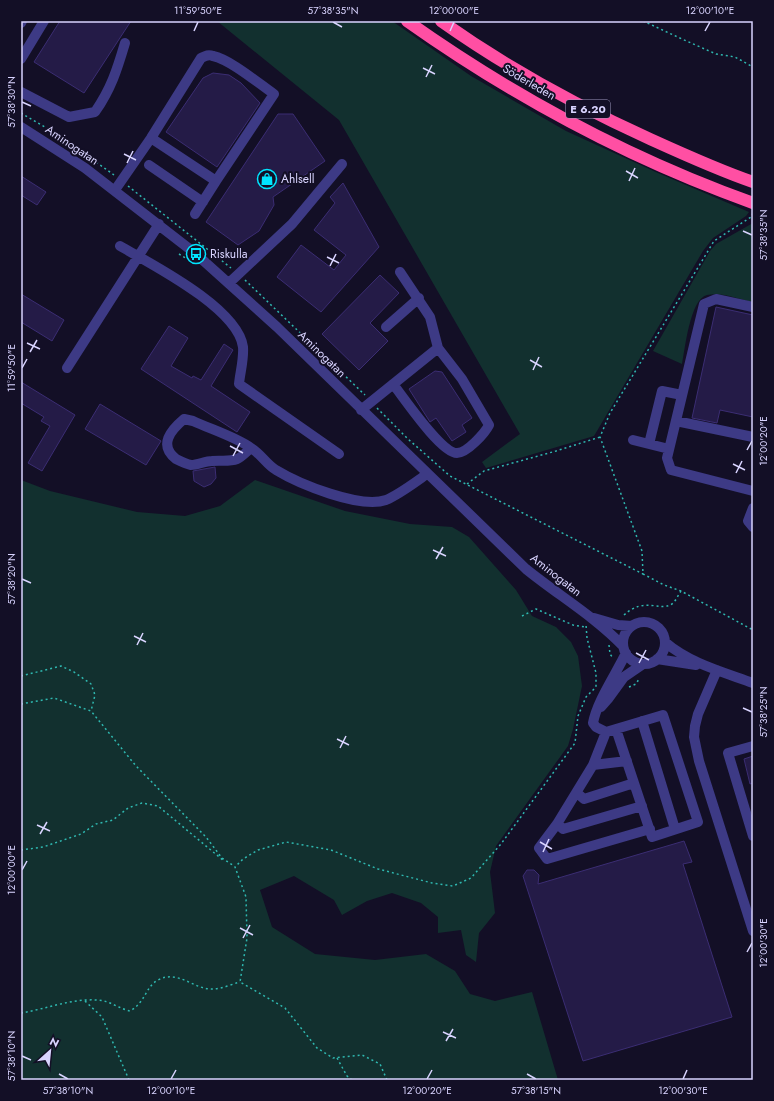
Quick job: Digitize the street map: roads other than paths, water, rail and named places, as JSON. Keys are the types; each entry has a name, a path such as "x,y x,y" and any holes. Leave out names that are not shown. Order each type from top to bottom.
{"highway":[{"name":"Söderleden","path":"407,21 443,47 488,75 595,135 699,183 753,203"},
{"name":"Söderleden","path":"442,21 536,80 605,118 669,148 753,182"}],"street":[{"path":"21,59 44,21"},
{"path":"21,92 69,117 94,112 106,96 114,81 125,43"},
{"path":"115,190 151,138 201,58 206,55 213,55 274,94 195,214"},
{"name":"Aminogatan","path":"21,127 61,152 115,190 159,224 229,283 526,569 550,590 590,616 635,662 642,664 650,663 657,659 685,662 714,669"},
{"path":"151,138 216,181"},
{"path":"229,283 260,256 292,224 342,164"},
{"path":"149,165 203,202"},
{"path":"67,368 137,256 159,224"},
{"path":"120,246 187,285 209,303 236,332 243,347 240,384 339,454"},
{"path":"393,384 436,439 448,450 460,453 470,447 489,425 462,379 438,348 430,317 400,272"},
{"path":"386,327 418,298"},
{"path":"753,307 716,299 704,304 667,458 671,470 753,491"},
{"path":"361,410 438,348"},
{"path":"649,444 662,390 682,395"},
{"path":"251,448 237,459 226,461 211,460 191,465 179,460 170,453 167,446 171,432 184,419 193,421 251,448 275,470 299,482 348,499 365,503 385,500 399,493 427,474"},
{"path":"676,421 753,437"},
{"path":"633,440 669,449"},
{"path":"753,508 748,521 753,527"},
{"name":"Aminogatan","path":"590,616 618,625 632,626 641,622 651,623 662,632 665,642 689,657 714,669 753,683"},
{"path":"616,729 652,837 698,822 663,715 642,722 616,729 606,732 596,727 593,723 603,695 614,678 624,650 624,637 632,626"},
{"path":"657,659 663,652 665,642"},
{"path":"599,708 608,699 624,677 642,664"},
{"path":"714,669 698,714 694,737 698,761 753,931"},
{"path":"642,722 675,830"},
{"path":"606,732 593,765 577,793 539,848 547,859 650,829"},
{"path":"753,746 728,753 753,836"},
{"path":"593,765 627,761"},
{"path":"577,793 584,799 634,783"},
{"path":"557,824 563,829 642,806"}],"place":[{"name":"Ahlsell","path":"267,179"},
{"name":"Riskulla","path":"196,254"}]}
